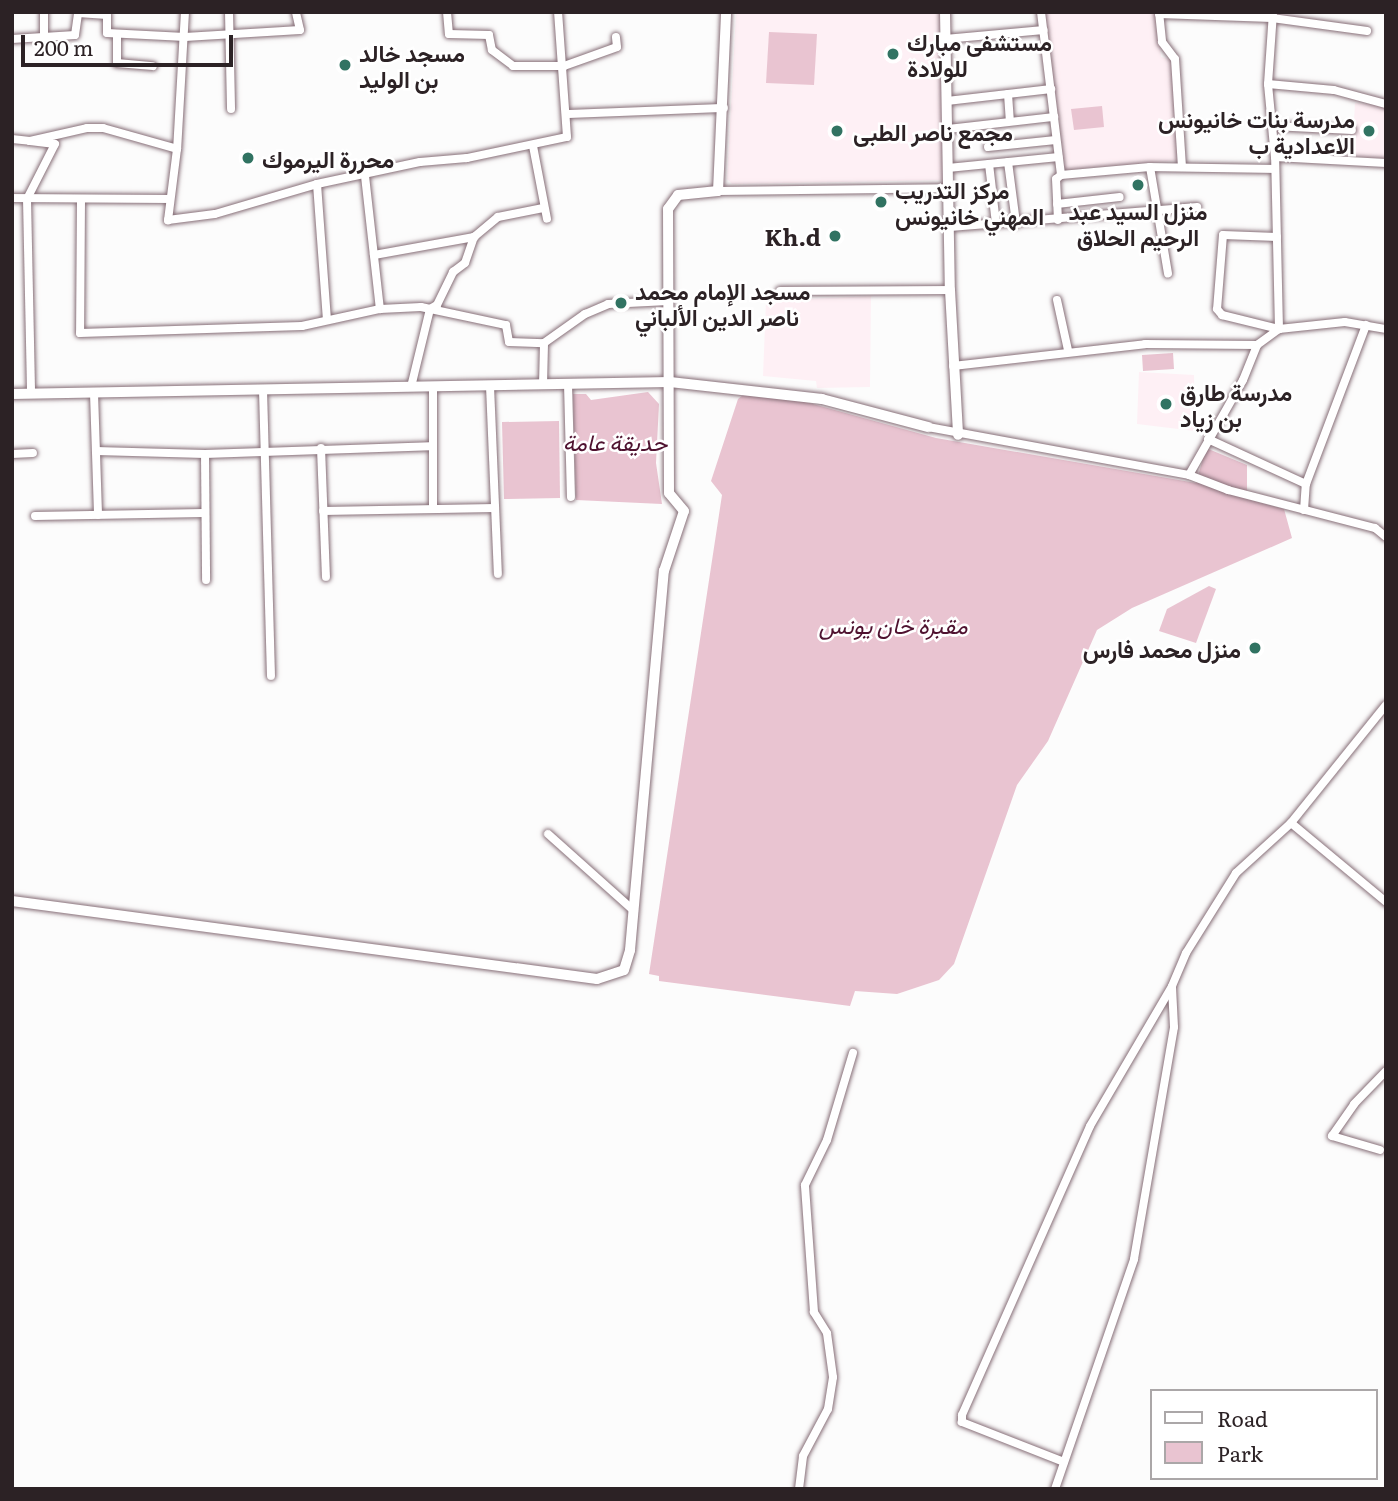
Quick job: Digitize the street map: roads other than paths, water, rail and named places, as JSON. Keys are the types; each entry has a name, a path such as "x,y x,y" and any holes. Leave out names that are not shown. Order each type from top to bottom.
{"street":[{"path":"44,12 44,37"},
{"path":"185,12 177,149 168,199 168,220 189,219 317,184 365,176 420,162 533,146 567,136 558,12"},
{"path":"229,12 231,109"},
{"path":"12,39 75,35 78,13 107,15 107,33 185,37 300,30 296,12"},
{"path":"447,12 449,34 489,35 492,50 513,66 564,66 617,47 616,37"},
{"path":"718,191 724,108 726,12"},
{"path":"945,12 950,290 958,435"},
{"path":"1041,12 1061,175"},
{"path":"1182,166 1175,59 1163,41 1159,13 1272,15 1367,31"},
{"path":"1272,15 1268,84 1275,157 1279,329"},
{"path":"945,39 1044,30"},
{"path":"117,35 117,63 153,66"},
{"path":"1268,84 1334,90 1386,104"},
{"path":"947,101 1051,89"},
{"path":"1008,94 1010,121"},
{"path":"566,114 724,108"},
{"path":"948,129 1054,117"},
{"path":"1273,126 1352,130"},
{"path":"30,141 95,128 177,149"},
{"path":"12,139 55,144 26,199 31,394"},
{"path":"988,147 1056,140"},
{"path":"533,146 547,219"},
{"path":"948,168 1058,157"},
{"path":"1275,157 1386,163"},
{"path":"1008,162 1016,223"},
{"path":"989,164 996,224"},
{"path":"1058,220 1056,179 1061,175 1182,166 1274,169"},
{"path":"1150,167 1168,273"},
{"path":"365,176 380,309"},
{"path":"317,184 327,320"},
{"path":"12,901 597,979 624,970 634,911 664,571 684,511 669,493 668,301 671,201 678,195 718,191 948,188"},
{"path":"992,192 1012,190"},
{"path":"1057,204 1120,197"},
{"path":"12,198 168,199"},
{"path":"81,200 80,333 290,327 380,309 429,309 506,326 509,342 544,343 586,314 608,304 668,301"},
{"path":"950,227 1196,207"},
{"path":"374,255 474,237 498,217 543,208"},
{"path":"1277,237 1223,235 1217,309 1222,315 1279,329 1323,323 1386,329"},
{"path":"429,309 437,305 453,272 465,263 474,237"},
{"path":"780,291 950,290"},
{"path":"1057,300 1068,351"},
{"path":"411,387 429,309"},
{"path":"1304,510 1306,484 1366,325"},
{"path":"1189,475 1244,380 1257,345 1279,329"},
{"path":"543,385 544,343"},
{"path":"953,366 1145,344 1257,345"},
{"path":"12,394 670,382 822,399 958,435 1189,475 1304,510 1376,528 1386,537"},
{"path":"568,384 571,497"},
{"path":"489,386 498,574"},
{"path":"433,387 430,446 433,509"},
{"path":"263,390 271,676"},
{"path":"94,393 98,515"},
{"path":"1208,439 1306,484"},
{"path":"96,451 205,454 265,449 430,446"},
{"path":"321,448 326,577"},
{"path":"12,454 33,453"},
{"path":"205,454 206,580"},
{"path":"323,511 495,508"},
{"path":"34,516 204,513"},
{"path":"1064,1461 962,1422 962,1415 1090,1126 1172,986 1186,953 1236,873 1291,823 1386,705"},
{"path":"1291,823 1386,902"},
{"path":"548,834 634,911"},
{"path":"1055,1489 1134,1259 1174,1027 1172,986"},
{"path":"799,1489 803,1457 828,1409 833,1377 827,1333 814,1312 804,1185 827,1140 853,1053"},
{"path":"1380,1150 1332,1136 1354,1104 1386,1071"}],"place":[{"name":"مستشفى مبارك للولادة","path":"893,54"},
{"name":"مسجد خالد بن الوليد","path":"345,65"},
{"name":"مجمع ناصر الطبى","path":"837,131"},
{"name":"مدرسة بنات خانيونس الاعدادية ب","path":"1369,131"},
{"name":"محررة اليرموك","path":"248,158"},
{"name":"منزل السيد عبد الرحيم الحلاق","path":"1138,185"},
{"name":"مركز التدريب المهني خانيونس","path":"881,202"},
{"name":"Kh.d","path":"835,236"},
{"name":"مسجد الإمام محمد ناصر الدين الألباني","path":"621,303"},
{"name":"مدرسة طارق بن زياد","path":"1166,404"},
{"name":"منزل محمد فارس","path":"1255,648"}],"park label":[{"name":"حديقة عامة","path":"615,441"},
{"name":"مقبرة خان يونس","path":"893,624"}]}
